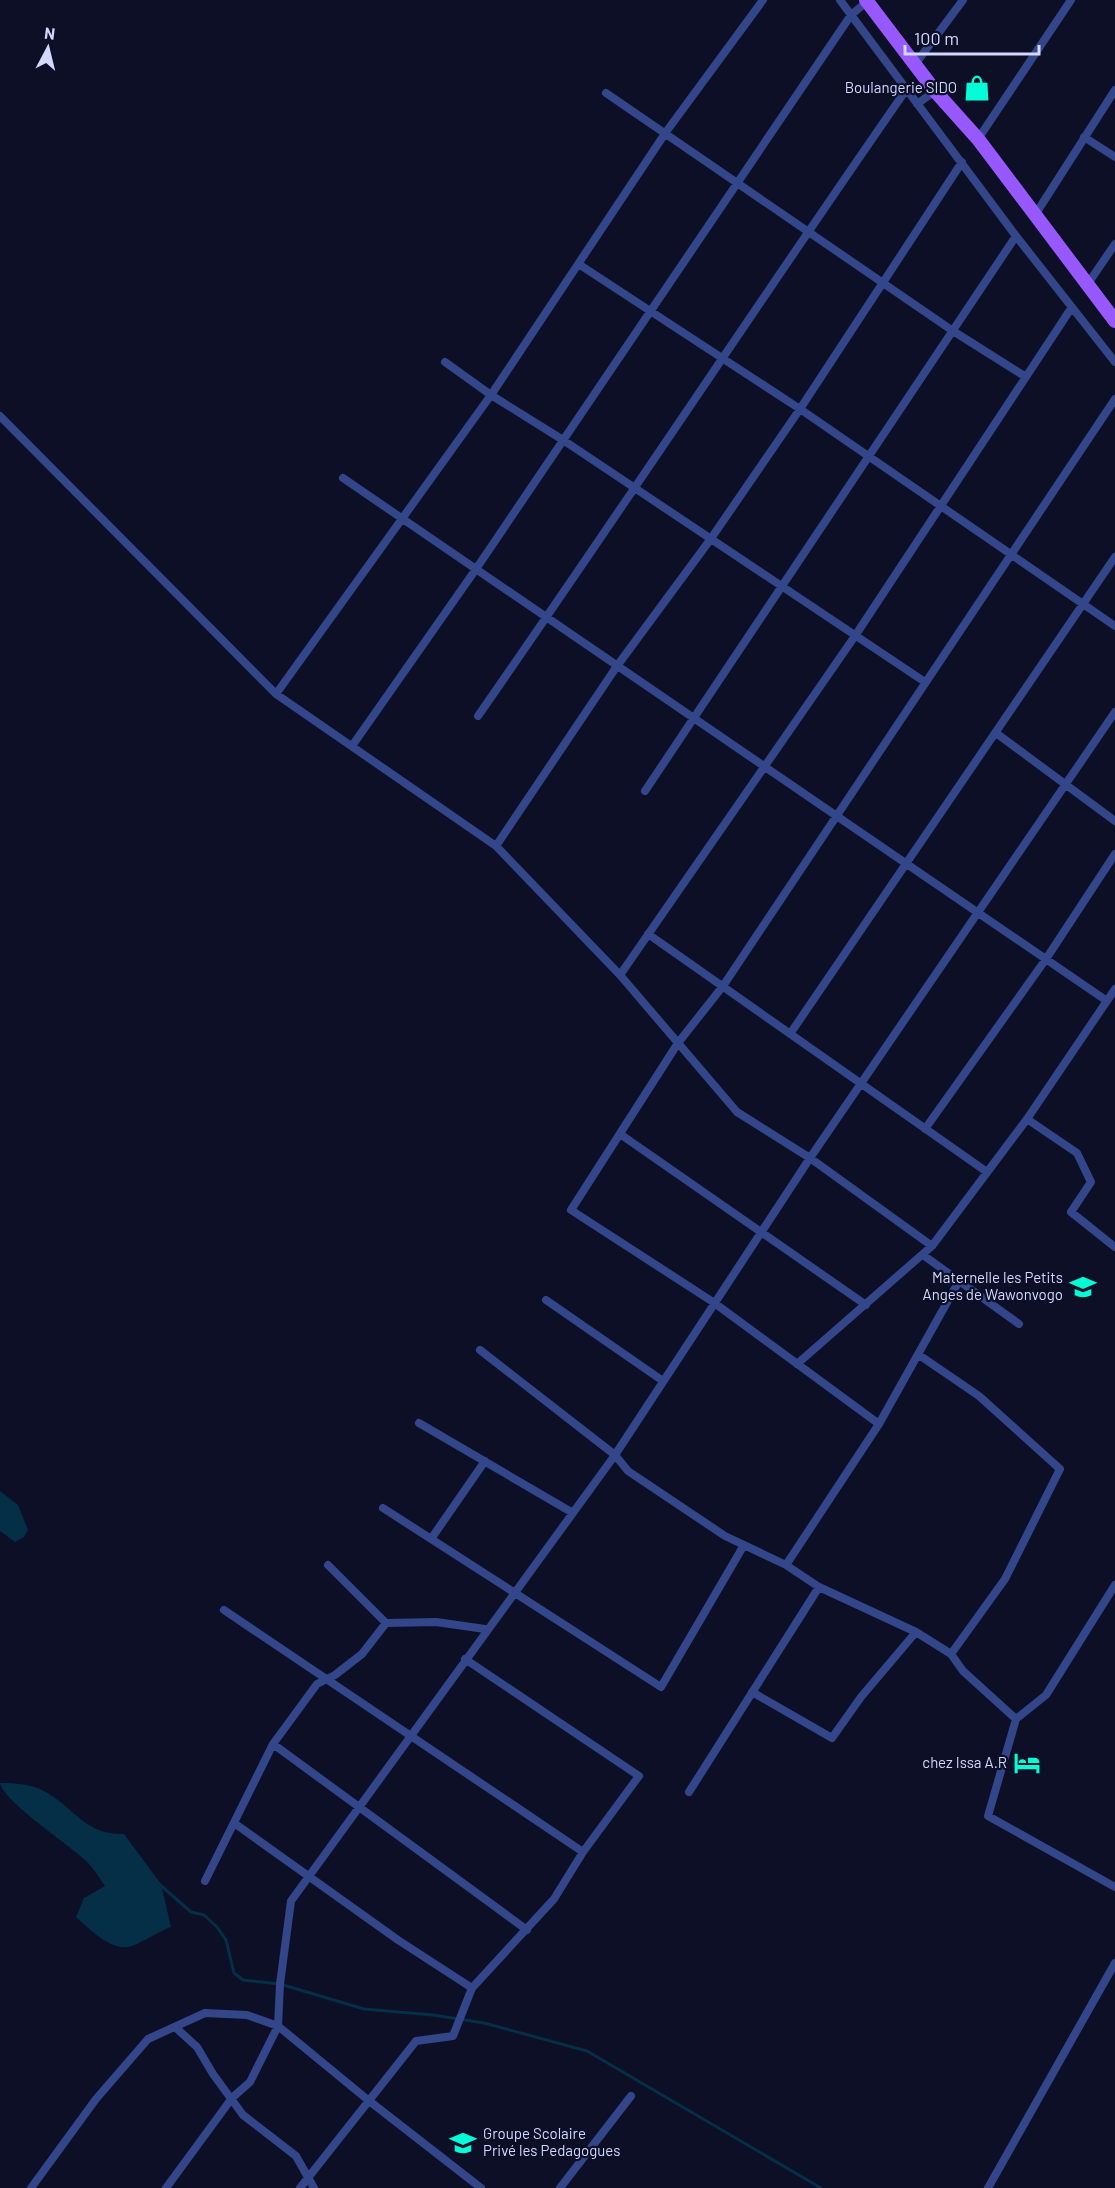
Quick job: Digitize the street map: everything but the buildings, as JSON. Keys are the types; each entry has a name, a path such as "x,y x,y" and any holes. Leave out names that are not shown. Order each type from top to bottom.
{"main road":[{"path":"868,1 936,91 978,139 1115,321"}],"street":[{"path":"276,694 491,395 580,265 666,132 763,0"},
{"path":"840,0 1016,236 1115,362"},
{"path":"916,63 963,0"},
{"path":"978,139 1071,0"},
{"path":"352,746 476,569 851,15 868,1"},
{"path":"478,716 636,489 807,231 906,90"},
{"path":"1035,216 1115,90"},
{"path":"917,104 936,91"},
{"path":"606,93 666,132 736,183 952,331 1026,377"},
{"path":"1084,137 1115,157"},
{"path":"496,846 617,666 710,540 800,409 962,162"},
{"path":"645,791 1016,236"},
{"path":"1087,285 1115,244"},
{"path":"580,265 800,409 1115,626"},
{"path":"620,975 855,636 1072,307"},
{"path":"445,362 491,395 563,440 782,589 925,682"},
{"path":"879,1424 713,1302 571,1210 678,1043 723,986 835,815 1115,399"},
{"path":"0,416 276,694 496,846 620,975 737,1112 810,1158 932,1246"},
{"path":"343,478 1107,1001"},
{"path":"790,1034 1115,557"},
{"path":"166,2188 232,2098 250,2082 278,2026 280,1984 291,1901 486,1629 615,1455 713,1302 1115,712"},
{"path":"996,733 1115,821"},
{"path":"925,1129 1046,959 1115,854"},
{"path":"648,934 987,1172"},
{"path":"797,1364 932,1246 1027,1119 1115,989"},
{"path":"1027,1119 1077,1153 1091,1182 1071,1212 1115,1246"},
{"path":"620,1134 866,1305"},
{"path":"923,1255 1019,1324"},
{"path":"786,1565 879,1424 959,1281"},
{"path":"546,1300 663,1381"},
{"path":"480,1350 615,1455 628,1471 725,1536 786,1565 819,1587 916,1632 951,1654 963,1671 1016,1719"},
{"path":"919,1355 980,1396 1060,1469 1005,1579 951,1654"},
{"path":"419,1423 573,1513"},
{"path":"431,1539 485,1461"},
{"path":"382,1508 661,1687 744,1545"},
{"path":"328,1565 386,1623 436,1622 486,1629"},
{"path":"1115,1585 1046,1695 1016,1719 988,1816 1115,1887"},
{"path":"689,1792 819,1587"},
{"path":"224,1610 583,1852"},
{"path":"205,1881 273,1744 317,1684 362,1654 386,1623"},
{"path":"752,1692 832,1738 861,1697 916,1632"},
{"path":"300,2188 416,2041 453,2036 472,1988 554,1899 583,1852 639,1776 465,1659"},
{"path":"273,1744 360,1805 527,1930"},
{"path":"234,1823 398,1940 472,1988"},
{"path":"988,2188 1115,1963"},
{"path":"31,2188 96,2099 148,2039 205,2013 247,2015 278,2026 481,2188"},
{"path":"175,2028 197,2047 213,2074 243,2115 296,2156 314,2188"},
{"path":"560,2188 631,2096"}],"water":[{"path":"0,1491 18,1505 28,1530 24,1537 15,1542 0,1531"},
{"path":"0,1783 22,1784 38,1788 53,1796 79,1818 98,1830 124,1834 161,1884 171,1927 128,1947 107,1942 93,1932 76,1917 84,1898 105,1886 88,1863 12,1801"}],"waterway":[{"path":"158,1883 191,1912 204,1915 217,1927 226,1940 234,1973 243,1980 280,1984 364,2009 433,2015 484,2023 587,2051 821,2188"}],"place":[{"name":"Boulangerie SIDO","path":"977,88"},
{"name":"Maternelle les Petits Anges de Wawonvogo","path":"1083,1287"},
{"name":"chez Issa A.R","path":"1027,1763"},
{"name":"Groupe Scolaire Privé les Pedagogues","path":"463,2143"}]}
